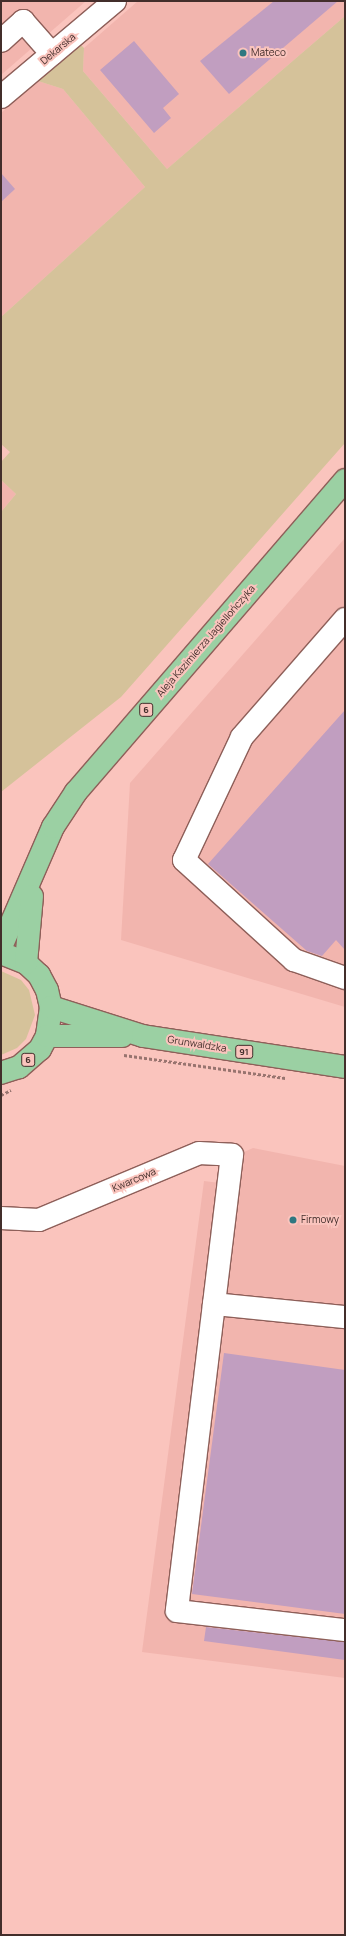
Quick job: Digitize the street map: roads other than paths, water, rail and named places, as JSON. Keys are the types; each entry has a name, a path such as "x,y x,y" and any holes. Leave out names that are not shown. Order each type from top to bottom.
{"main road":[{"name":"Aleja Kazimierza Jagiellończyka","path":"1,947 37,869 53,827 76,792 345,480"},
{"name":"Aleja Kazimierza Jagiellończyka","path":"26,963 28,919 37,869"},
{"name":"6","path":"1,953 26,963 44,985 51,1007 47,1036 30,1059 6,1079"},
{"name":"Grunwaldzka","path":"51,1007 143,1036"},
{"name":"Grunwaldzka","path":"47,1036 143,1036 345,1067"}],"street":[{"name":"Dekarska","path":"1,97 114,1"},
{"path":"1,41 23,22 52,54"},
{"path":"345,619 242,737 184,860 294,960 345,978"},
{"name":"Kwarcowa","path":"1,1218 39,1220 199,1153 232,1154 214,1304"},
{"path":"345,1317 214,1304 177,1611 345,1630"}],"place":[{"name":"Mateco","path":"243,53"},
{"name":"Firmowy","path":"293,1220"}]}
